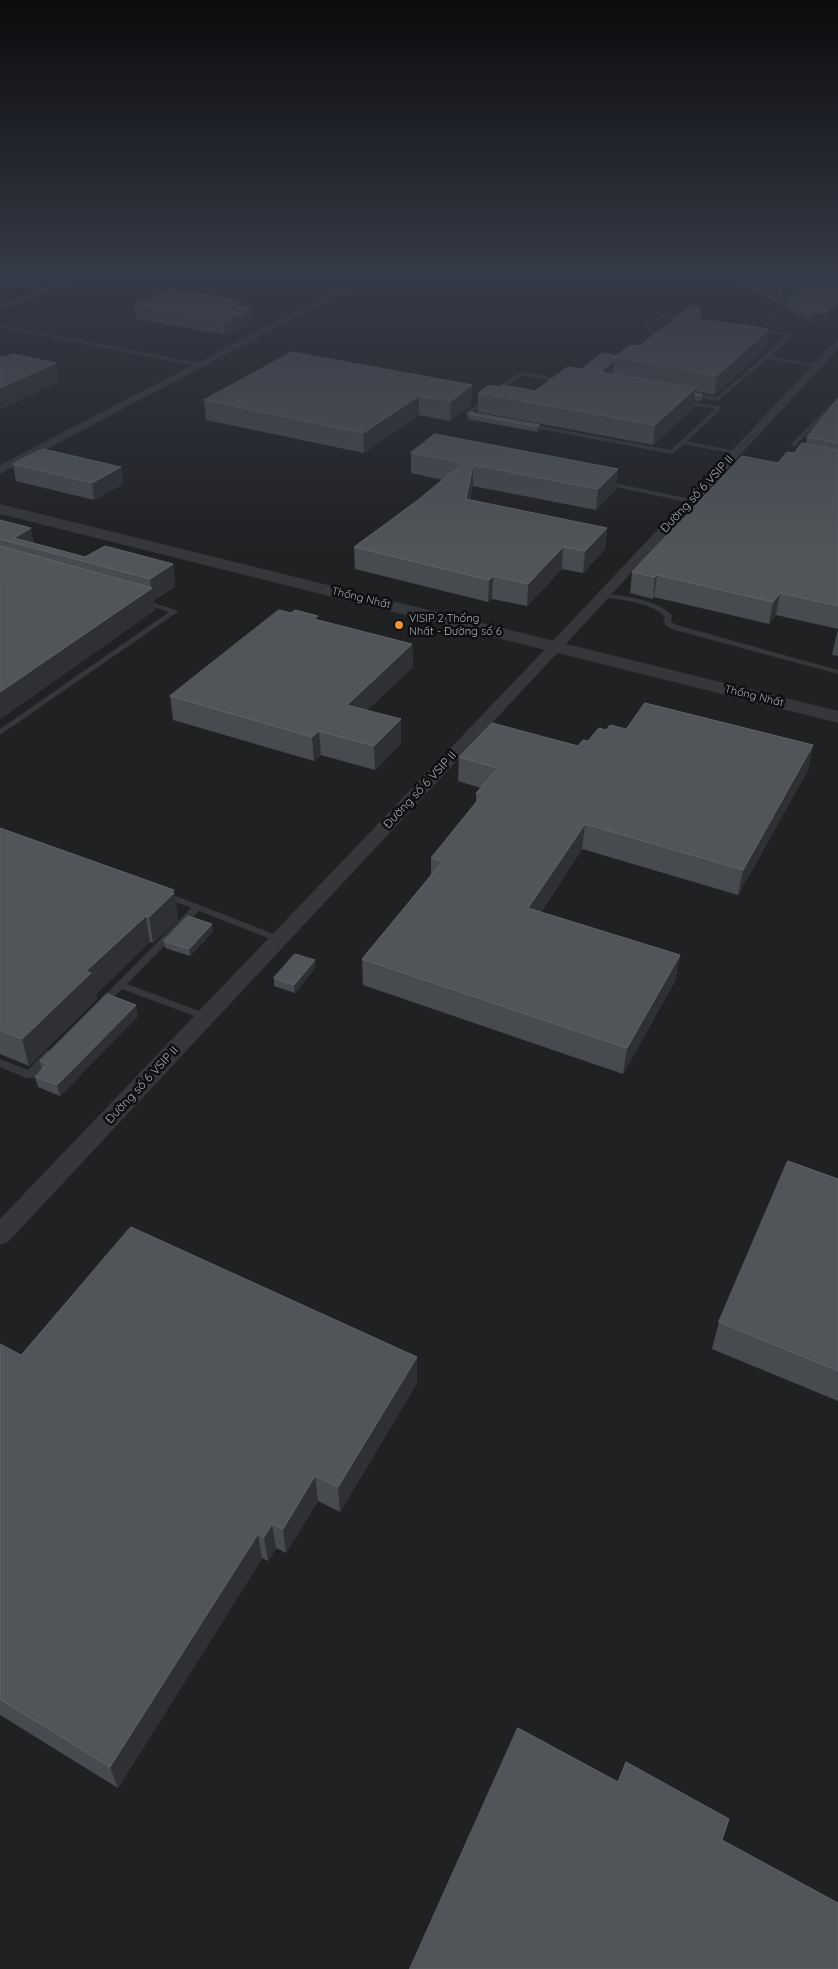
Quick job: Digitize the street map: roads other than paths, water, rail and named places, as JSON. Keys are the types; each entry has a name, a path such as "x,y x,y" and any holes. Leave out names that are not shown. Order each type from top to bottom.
{"street":[{"path":"0,470 196,366"},
{"name":"Đường số 6 VSIP II","path":"0,1235 556,646 817,366"},
{"name":"Thống Nhất","path":"0,509 838,717"}],"lane":[{"path":"619,366 605,378 718,399 757,366"},
{"path":"524,374 719,408 682,442 672,452 468,414 517,376 524,374"},
{"path":"793,445 838,399"},
{"path":"682,442 736,452"},
{"path":"595,481 691,500"},
{"path":"603,595 658,608 666,613 669,617 667,623 674,628 838,672"},
{"path":"0,734 175,610 129,598"},
{"path":"152,889 279,939"},
{"path":"92,1013 197,908"},
{"path":"120,985 206,1017"},
{"path":"0,1063 30,1075 58,1047"}],"place":[{"name":"VISIP 2 Thống Nhất - Đường số 6","path":"399,625"}]}
